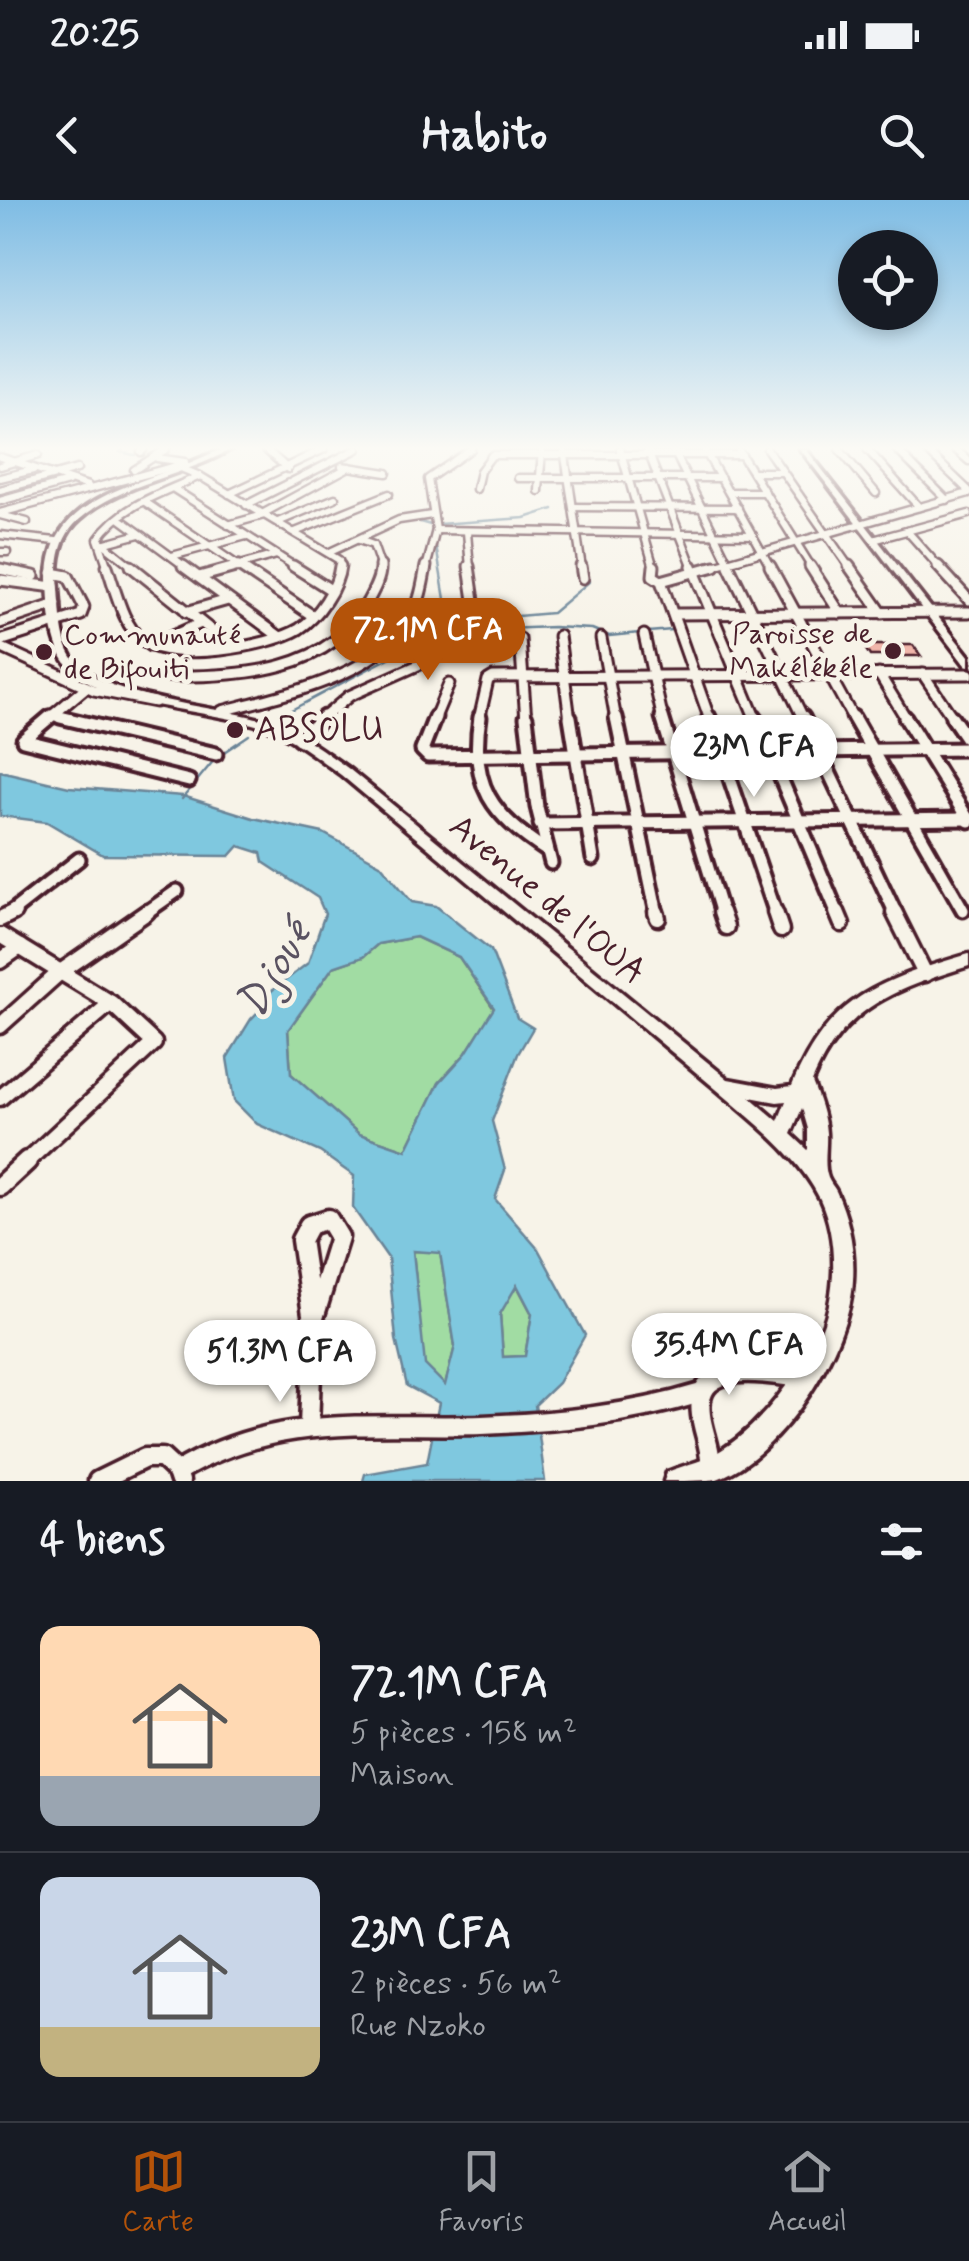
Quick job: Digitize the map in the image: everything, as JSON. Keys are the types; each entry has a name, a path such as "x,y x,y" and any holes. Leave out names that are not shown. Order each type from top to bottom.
{"main road":[{"path":"56,541 72,521 89,509"},
{"path":"849,509 969,664"},
{"name":"Avenue de l'OUA","path":"56,541 51,557 58,622 65,652 80,673 113,688 222,712 299,739 345,772 722,1084 781,1136 816,1175 837,1224 844,1283 825,1348 774,1422 738,1455 709,1472 676,1481"},
{"path":"781,1136 816,1053 835,1026 873,997 969,960"},
{"path":"722,1084 763,1094 802,1088"},
{"path":"802,1088 818,1128 816,1175"}],"street":[{"path":"100,541 119,518 134,509"},
{"path":"155,509 313,616"},
{"path":"204,509 330,590"},
{"path":"100,541 134,631 150,646 197,650 232,647 301,628 313,616 342,568 330,552 253,509"},
{"path":"228,525 275,509"},
{"path":"278,522 310,509"},
{"path":"295,532 352,509"},
{"path":"222,712 302,688 393,641 418,602 430,540 436,530 431,509"},
{"path":"573,509 583,578"},
{"path":"638,509 655,570 653,576 661,581 674,614 781,930"},
{"path":"674,509 679,535 842,924"},
{"path":"700,509 925,974"},
{"path":"738,509 832,674 908,820 964,910"},
{"path":"776,509 840,613"},
{"path":"809,509 882,613"},
{"path":"661,581 914,509"},
{"path":"919,509 939,516"},
{"path":"0,514 27,522"},
{"path":"873,540 965,515 969,524"},
{"path":"330,552 400,520 432,516"},
{"path":"119,518 280,636"},
{"path":"436,530 753,535"},
{"path":"907,531 969,600"},
{"path":"299,739 348,696 472,641 479,616 472,604 467,532"},
{"path":"100,541 139,534"},
{"path":"0,535 56,541"},
{"path":"172,556 246,536"},
{"path":"168,676 225,675 288,662 346,634 382,570 372,545 360,540"},
{"path":"100,541 232,647"},
{"path":"198,577 276,555"},
{"path":"0,570 54,586"},
{"path":"0,644 77,618 84,607 68,576 3,620"},
{"path":"0,580 54,586"},
{"path":"186,612 228,600"},
{"path":"674,614 969,612"},
{"path":"150,646 201,623"},
{"path":"644,635 670,752 726,926"},
{"path":"559,636 593,859"},
{"path":"601,638 634,820 658,918"},
{"path":"520,639 522,676 527,754 549,856 520,836 483,795 475,756 477,719 488,680 522,676 969,674"},
{"path":"0,644 84,689 126,700 170,702"},
{"path":"879,674 969,820"},
{"path":"923,674 969,742"},
{"path":"449,684 422,750 428,756 969,750"},
{"path":"84,689 23,740 189,781"},
{"path":"51,715 216,754"},
{"path":"540,824 634,820 969,820"},
{"path":"0,918 22,907 80,859"},
{"path":"2,1021 59,973 177,891"},
{"path":"0,935 111,1003 154,1043 0,1186"},
{"path":"0,961 20,947"},
{"path":"0,1098 111,1003"},
{"path":"310,1427 313,1321 301,1240 309,1225 328,1219 340,1237 313,1321"},
{"path":"98,1481 145,1458 162,1458 179,1476 223,1443 258,1432 578,1418 656,1409 701,1392 710,1381 739,1370 805,1378"},
{"path":"701,1392 699,1409 712,1450 709,1472"}],"green space":[{"path":"416,937 459,957 494,1009 466,1053 439,1083 406,1150 359,1134 291,1074 288,1030 333,967 363,957 378,944"},
{"path":"413,1251 440,1252 455,1346 445,1386 424,1365"},
{"path":"516,1284 532,1314 525,1356 503,1357 500,1314"}],"water":[{"path":"0,771 69,787 183,796 253,818 323,833 380,864 412,902 436,906 491,950 517,1018 533,1028 518,1054 492,1121 505,1170 495,1199 538,1249 585,1335 558,1383 535,1405 545,1481 363,1481 365,1474 427,1463 439,1403 407,1386 396,1339 388,1258 353,1208 354,1176 320,1152 257,1124 234,1101 227,1058 251,1019 264,1006 266,995 308,963 325,914 318,898 263,862 261,853 239,846 230,856 103,855 47,822 0,816","holes":["416,937 459,957 494,1008 466,1053 439,1083 406,1150 359,1134 291,1074 288,1030 333,967 363,957 378,944","413,1251 440,1253 455,1346 445,1385 425,1365","517,1285 532,1314 525,1356 503,1357 500,1314"]}],"building":[{"name":"Paroisse de Makélékéle","path":"863,645 913,645 921,656 870,656"}],"waterway":[{"path":"438,524 525,518 553,509"},
{"path":"413,520 434,526"},
{"path":"280,716 427,638 445,599 435,540"},
{"path":"482,619 552,613 590,581"},
{"path":"436,626 472,620"},
{"path":"477,639 503,629 553,627 592,629 609,636 640,633"},
{"path":"648,632 672,630"},
{"path":"432,634 469,639"},
{"path":"221,754 249,735"},
{"path":"182,799 215,759"}],"place":[{"name":"Paroisse de Makélékéle","path":"893,651"},
{"name":"Communauté de Bifouiti","path":"44,652"},
{"name":"ABSOLU","path":"235,730"}],"water label":[{"name":"Djoué","path":"275,970"}]}
